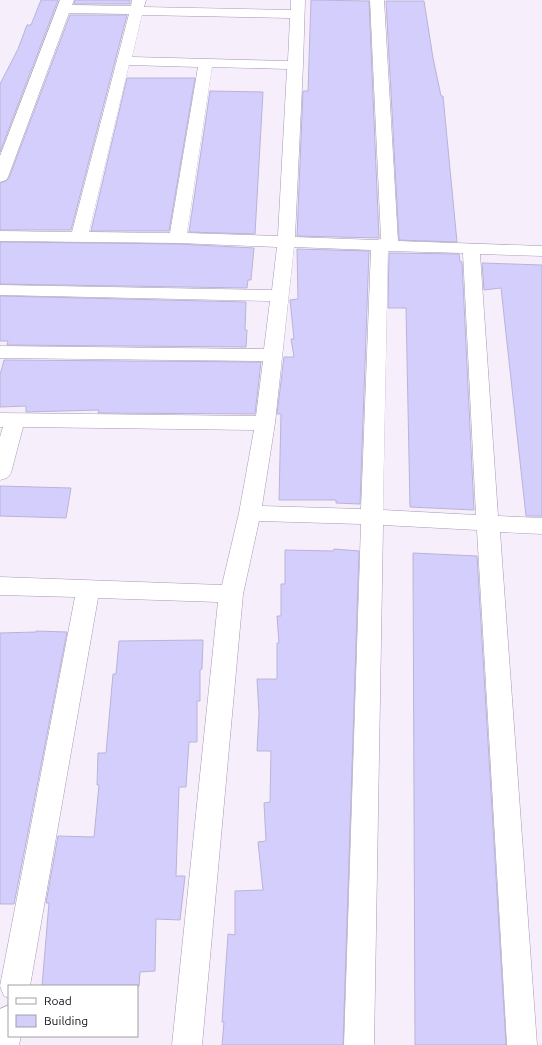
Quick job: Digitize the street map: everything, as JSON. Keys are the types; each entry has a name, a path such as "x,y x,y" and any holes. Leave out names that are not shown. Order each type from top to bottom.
{"street":[{"path":"359,1045 372,516 385,244 377,0"},
{"path":"0,177 65,4 298,7 286,243 264,423 250,513 231,594 187,1045"},
{"path":"79,236 137,5"},
{"path":"123,61 296,64"},
{"path":"178,238 206,62"},
{"path":"0,236 178,238 286,243 385,244 542,251"},
{"path":"471,248 522,1045"},
{"path":"0,290 280,296"},
{"path":"0,352 273,355"},
{"path":"0,473 8,420 264,423"},
{"path":"250,513 372,516 542,526"},
{"path":"0,586 231,594"},
{"path":"15,985 88,589"},
{"path":"4,1045 8,1025"}],"building":[{"path":"41,0 58,0 0,152 0,84 18,49 27,25 31,25"},
{"path":"75,0 130,0 130,4 74,4"},
{"path":"311,0 369,1 379,238 297,236 303,91 308,91"},
{"path":"386,1 424,1 433,58 441,96 443,96 457,242 399,240"},
{"path":"70,15 127,15 71,230 0,230 0,183 9,178"},
{"path":"127,78 195,78 169,231 91,231"},
{"path":"210,91 263,92 255,234 189,232"},
{"path":"0,242 178,244 254,248 251,280 248,280 247,288 0,284"},
{"path":"297,249 369,251 360,504 336,503 336,500 279,500 281,414 277,414 284,357 294,357 291,339 294,339 290,300 298,299"},
{"path":"389,253 459,254 460,261 462,262 474,510 410,507 406,308 388,308"},
{"path":"482,263 542,265 542,516 526,516 501,288 484,290"},
{"path":"0,296 246,302 246,347 7,345 8,341 0,341"},
{"path":"4,360 261,362 255,414 98,413 99,410 26,412 26,406 0,407 0,375"},
{"path":"0,486 71,488 66,518 0,516"},
{"path":"334,549 359,551 343,1045 222,1045 224,1022 222,1022 228,934 235,935 235,891 263,890 258,842 266,841 264,803 270,802 271,751 257,751 259,714 257,679 277,679 277,643 279,643 277,616 281,616 281,584 285,584 285,550 333,551"},
{"path":"413,553 477,556 506,1045 415,1045"},
{"path":"36,631 67,632 14,904 0,904 0,633"},
{"path":"203,640 202,669 200,670 200,701 197,701 197,742 189,742 186,787 179,787 176,876 185,876 180,920 156,919 155,971 140,972 139,986 42,985 49,903 46,903 58,836 94,837 99,785 97,785 98,753 106,753 113,674 116,674 119,641"}]}
